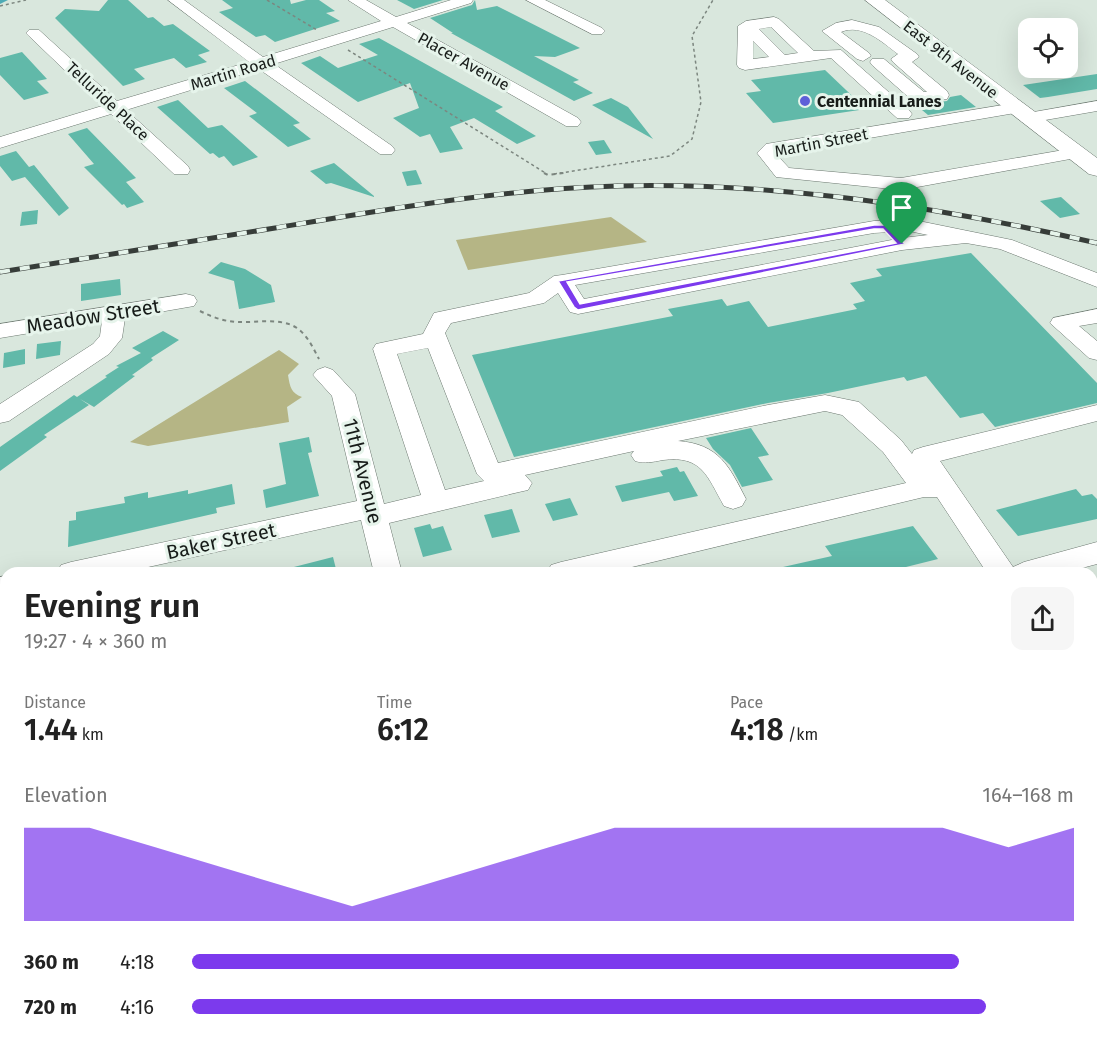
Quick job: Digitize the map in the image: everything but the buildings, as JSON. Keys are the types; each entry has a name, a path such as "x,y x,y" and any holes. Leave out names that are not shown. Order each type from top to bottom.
{"main road":[{"name":"East 9th Avenue","path":"874,0 1097,169"}],"street":[{"path":"175,0 386,150"},
{"name":"Placer Avenue","path":"356,0 572,123"},
{"name":"Martin Road","path":"0,143 466,0"},
{"path":"533,0 597,31"},
{"path":"810,56 774,22 746,26 745,64 782,60 810,56 835,52 862,59 905,58 942,52"},
{"path":"844,24 865,25 905,58 941,95 920,98 862,59 830,31 844,24"},
{"path":"745,33 753,32 782,60"},
{"name":"Telluride Place","path":"34,33 182,170"},
{"path":"862,59 903,114"},
{"name":"Martin Street","path":"1075,153 901,184 783,174 766,153 772,148 1022,113 1097,106"},
{"path":"997,567 934,487 892,447 850,408 825,403 490,474 434,333 442,318 536,298 562,281 798,240 909,225 1005,244 1097,281"},
{"path":"885,227 902,244"},
{"path":"562,281 578,307 902,244 966,237"},
{"path":"798,240 817,262"},
{"path":"741,250 758,273"},
{"name":"Meadow Street","path":"0,331 186,301"},
{"path":"0,415 101,349 111,338 114,313"},
{"path":"1097,316 1061,323 1097,353"},
{"path":"433,493 384,349 437,339"},
{"name":"11th Avenue","path":"326,375 344,394 387,567"},
{"path":"934,487 924,456 1097,413"},
{"name":"Baker Street","path":"101,567 667,451 705,456 719,470 733,499"},
{"path":"587,567 934,487"},
{"path":"1046,567 1097,553"}],"path":[{"path":"0,6 26,0"},
{"path":"267,0 548,175 670,156 692,139 701,102 692,36 712,0"},
{"path":"186,301 218,320 293,324 303,331 317,353 326,375"}],"green space":[{"path":"611,217 647,242 468,270 456,240"},
{"path":"279,350 299,364 288,375 289,383 295,394 302,397 287,407 289,422 148,446 130,442"}],"railway":[{"path":"0,272 445,201 531,191 617,186 739,188 859,200 978,218 1097,243"}],"place":[{"name":"Centennial Lanes","path":"805,101"}],"route":[{"path":"874,227 885,227 902,244 578,307 562,281 874,227"}]}
